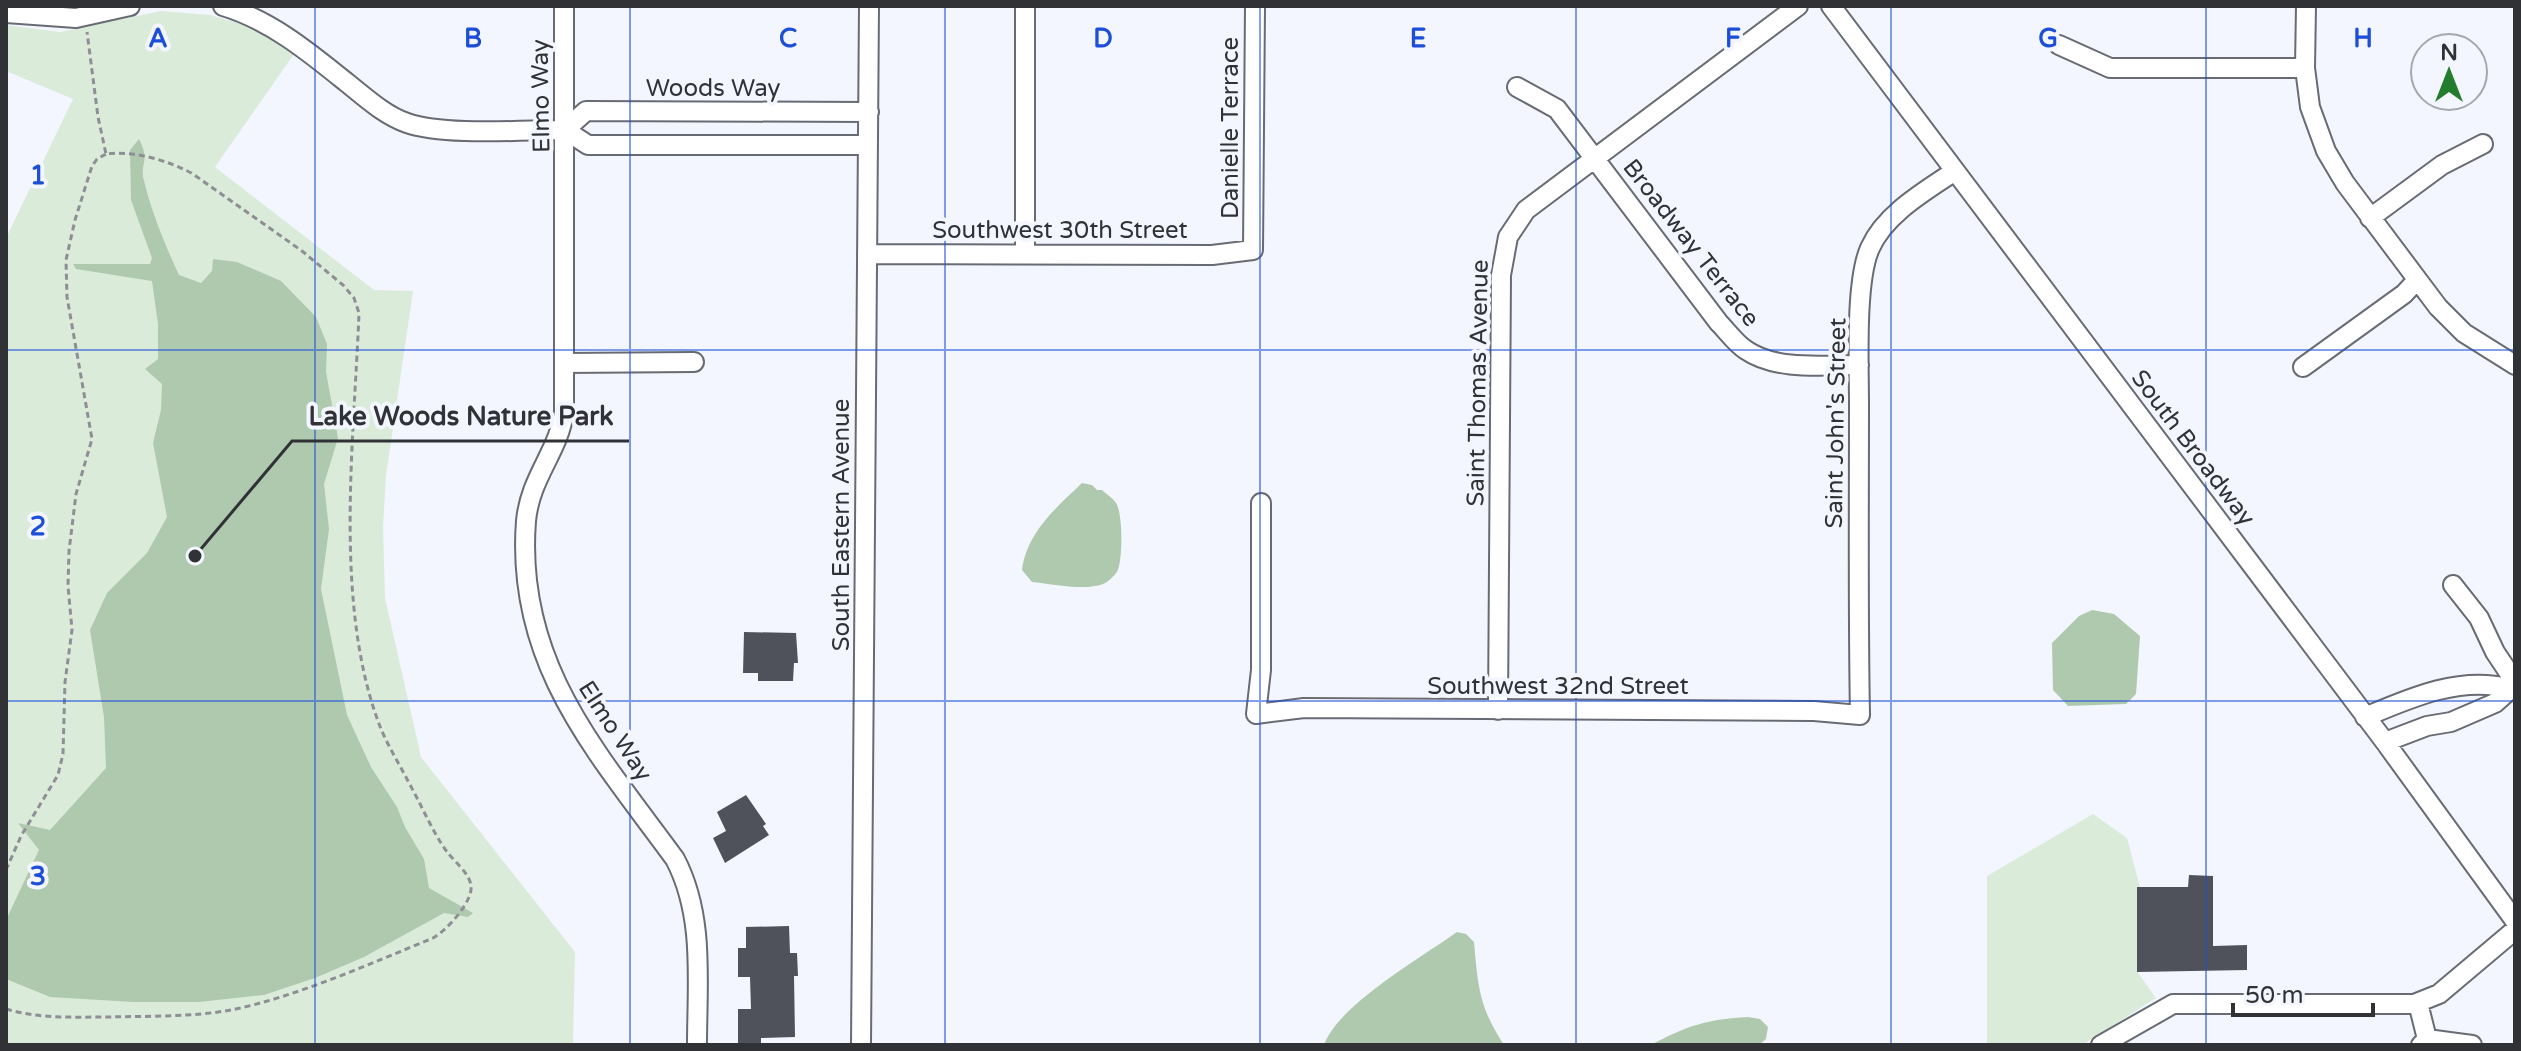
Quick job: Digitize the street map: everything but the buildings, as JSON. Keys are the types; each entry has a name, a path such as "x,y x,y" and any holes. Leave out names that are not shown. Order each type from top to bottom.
{"street":[{"path":"6,13 46,18 86,16 130,6"},
{"name":"Elmo Way","path":"564,6 562,429 535,482 526,521 531,611 540,645 577,724 675,859 687,881 697,930 697,1045"},
{"name":"South Eastern Avenue","path":"861,1045 869,6"},
{"path":"1025,6 1025,253"},
{"name":"Danielle Terrace","path":"1253,250 1255,6"},
{"name":"Saint Thomas Avenue","path":"1498,710 1501,275 1504,253 1515,224 1526,210 1798,6"},
{"name":"South Broadway","path":"1831,6 2385,742 2515,921"},
{"path":"2306,6 2305,68 2310,107 2326,151 2370,218 2438,307 2464,333 2515,365"},
{"path":"229,7 269,26 316,58 379,108 409,124 451,129 565,130 588,145 868,145"},
{"path":"2059,45 2110,68 2305,68"},
{"name":"Broadway Terrace","path":"1517,87 1557,109 1719,323 1744,349 1759,358 1778,362 1859,365"},
{"name":"Woods Way","path":"565,130 586,111 869,112"},
{"path":"771,112 777,145"},
{"path":"2370,218 2442,165 2483,144"},
{"name":"Saint John's Street","path":"1860,715 1859,365 1864,265 1870,246 1899,212 1955,171"},
{"name":"Southwest 30th Street","path":"867,254 1212,255 1253,250"},
{"path":"2303,367 2404,294 2417,280"},
{"path":"564,363 694,362"},
{"name":"Southwest 32nd Street","path":"1261,503 1261,670 1256,714 1304,708 1814,711 1860,715"},
{"path":"2453,585 2479,618 2513,685"},
{"path":"2365,717 2427,691 2488,683 2513,685"},
{"path":"2385,742 2427,726 2451,722 2495,703 2513,685"},
{"path":"2101,1045 2173,1004 2418,1003 2439,994 2515,930"},
{"path":"2418,1003 2427,1043 2472,1045"}],"path":[{"path":"86,16 106,154"},
{"path":"6,870 21,836 58,775 63,754 65,682 72,630 69,551 76,494 92,439 67,297 66,260 75,220 97,159 106,154 152,159 193,174 302,251 343,285 357,303 352,510 356,635 385,737 428,822 470,880 471,895 442,933 302,989 228,1010 65,1017 36,1016 6,1009"}],"shaded area":[{"path":"161,11 210,15 252,27 294,54 215,167 374,290 413,291 386,476 383,526 385,598 421,757 575,952 573,1045 6,1045 8,234 73,99 6,71 6,25 60,32"},
{"path":"139,139 145,158 143,175 147,193 179,275 201,283 212,271 213,259 237,262 281,281 316,317 327,344 326,372 338,438 324,484 329,529 321,589 347,715 371,767 397,807 424,859 429,888 473,913 468,917 444,913 364,957 264,995 199,1002 50,997 6,979 6,920 39,850 18,823 50,830 106,768 104,717 90,630 107,593 147,553 167,517 153,443 161,410 162,384 145,369 158,359 158,324 152,281 76,269 73,264 150,264 152,258 131,200 130,150"},
{"path":"1082,483 1102,490 1115,501 1118,508 1121,548 1117,572 1096,586 1032,582 1022,570 1036,532"},
{"path":"2092,610 2114,614 2140,636 2136,694 2126,704 2068,706 2053,690 2052,643 2079,616"},
{"path":"2093,814 2127,838 2141,891 2138,973 2156,998 2082,1045 1987,1045 1987,876"},
{"path":"1457,932 1466,934 1474,942 1481,996 1489,1019 1504,1045 1324,1045 1332,1030 1363,998"},
{"path":"1748,1017 1760,1019 1768,1027 1766,1039 1759,1045 1651,1045 1698,1025"}],"place":[{"name":"Lake Woods Nature Park","path":"195,556"}]}
